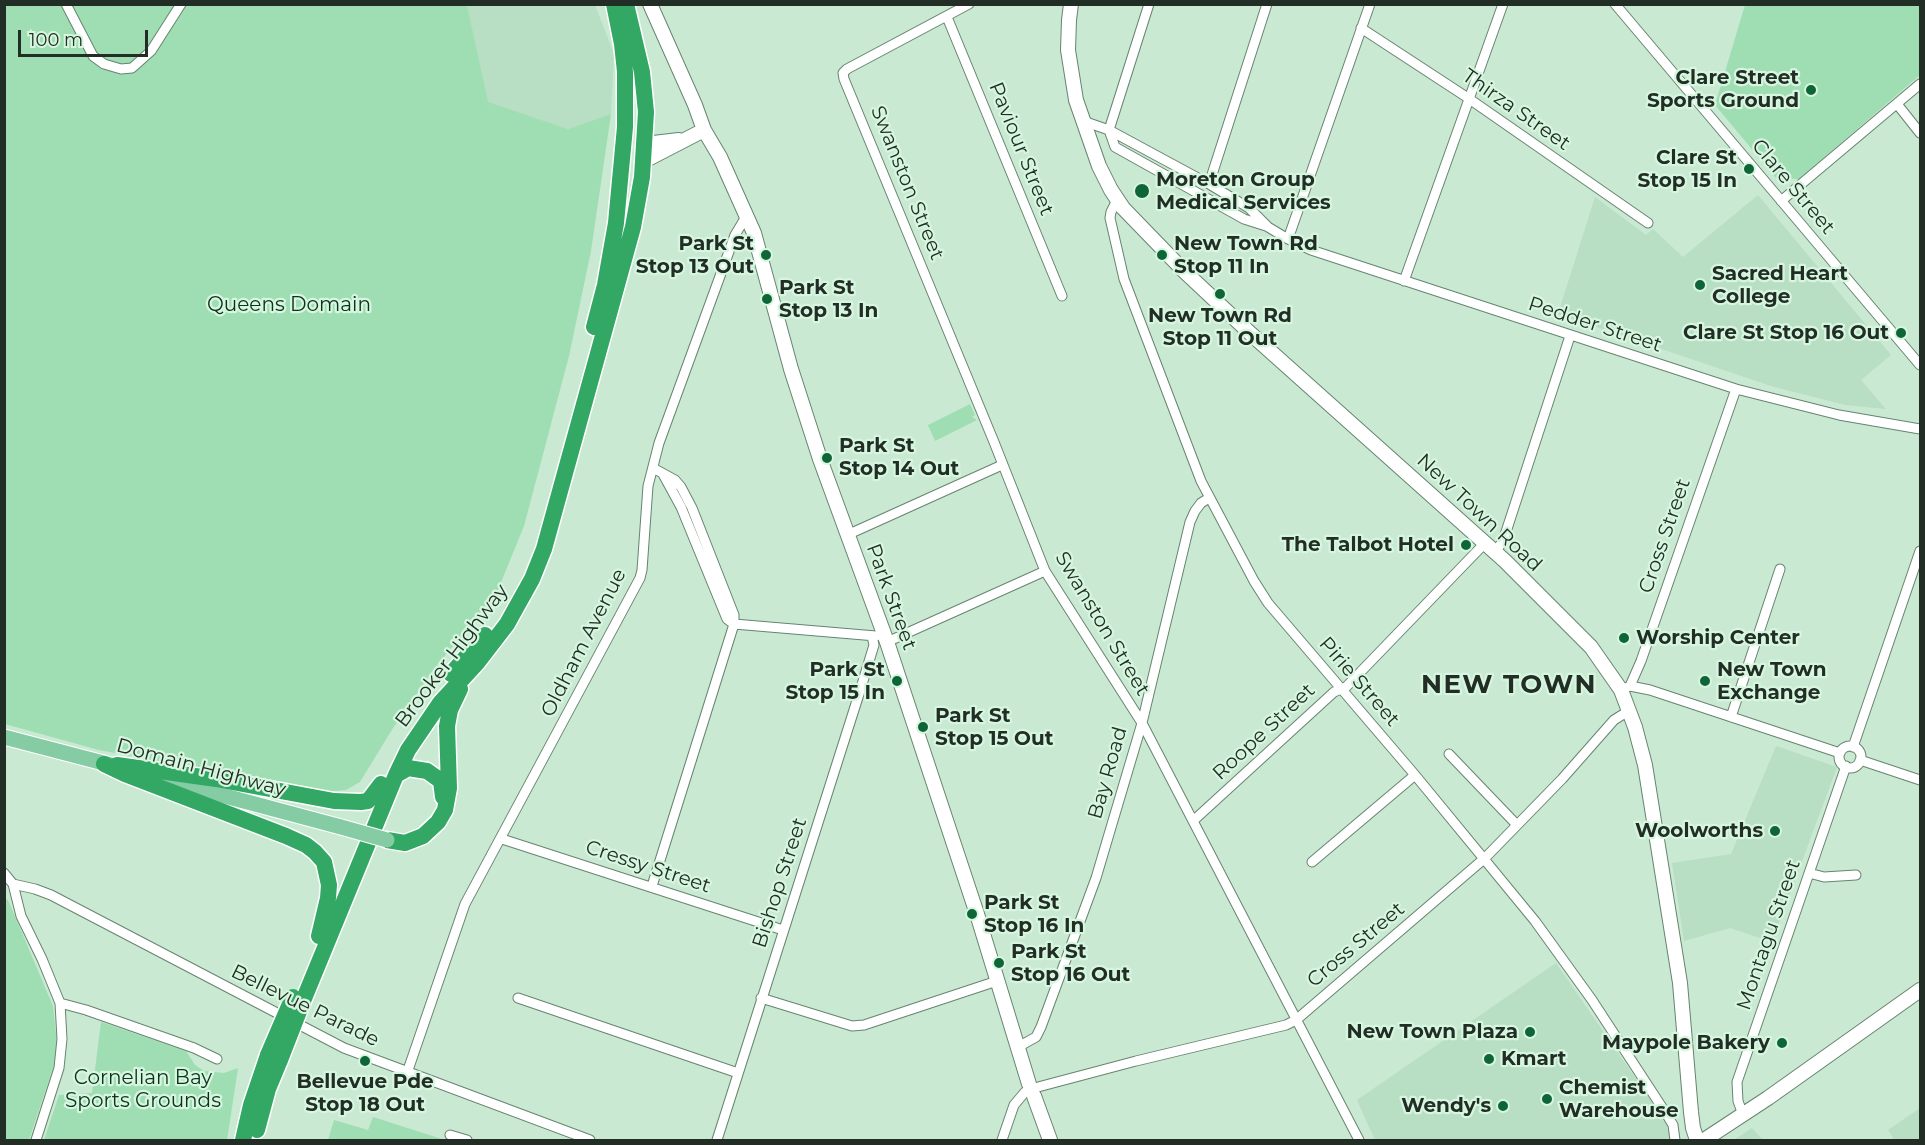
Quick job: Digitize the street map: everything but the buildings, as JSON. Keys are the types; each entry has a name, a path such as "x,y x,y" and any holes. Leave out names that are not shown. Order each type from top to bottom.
{"highway":[{"name":"Brooker Highway","path":"298,999 318,936 389,763 416,716 497,618 522,575 541,522 611,256 625,127 625,72 614,4"},
{"name":"Brooker Highway","path":"254,1140 274,1058 408,750 440,703 507,624 522,600 544,549 640,196 645,120 642,72 626,4"},
{"path":"618,204 624,192 632,156 644,152"},
{"path":"387,840 403,843 423,836 438,822 445,810 449,788 446,746 450,710 457,694 480,664 482,656"},
{"path":"104,764 192,775 334,801 368,801 381,784"},
{"path":"104,764 296,841 315,852 324,862 329,885 318,936"},
{"path":"387,840 401,838 420,830 434,818 441,806 443,789 441,781 427,771 408,768 396,775"},
{"path":"243,1140 251,1106 274,1058"}],"main road":[{"name":"Domain Highway","path":"4,737 387,840"}],"street":[{"path":"66,4 93,56 104,63 122,69 132,68 151,51 181,4"},
{"name":"Park Street","path":"650,4 704,130 720,157 747,215 759,250 791,369 977,914 1031,1090 1050,1140"},
{"path":"947,16 969,4"},
{"name":"New Town Road","path":"1071,4 1068,36 1069,65 1076,100 1099,166 1117,200 1164,251 1251,334 1490,548 1591,647 1626,688 1630,710 1642,748 1680,983 1691,1112 1697,1140"},
{"path":"1109,130 1149,4"},
{"path":"1209,184 1266,4"},
{"path":"1288,239 1370,4"},
{"path":"1404,281 1503,4"},
{"name":"Clare Street","path":"1615,4 1920,365"},
{"name":"Swanston Street","path":"947,16 843,73 1045,571 1142,723 1359,1140"},
{"name":"Paviour Street","path":"947,16 1062,296"},
{"name":"Thirza Street","path":"1361,28 1468,98 1648,223"},
{"path":"1781,201 1920,84"},
{"path":"1897,104 1920,133"},
{"path":"645,120 653,136 667,141"},
{"name":"Pedder Street","path":"1083,121 1109,130 1209,184 1249,208 1268,227"},
{"path":"644,152 674,147 704,130"},
{"name":"Pedder Street","path":"1109,130 1115,147 1234,214 1268,227 1311,250 1570,336 1736,388 1839,415 1920,429"},
{"path":"644,152 667,141 687,138"},
{"name":"Pirie Street","path":"1117,200 1110,218 1124,279 1209,498 1254,581 1268,603 1485,858 1535,921 1592,1000 1673,1125 1675,1140"},
{"name":"Oldham Avenue","path":"407,1073 465,904 502,839 640,578 648,486 657,470 660,443 735,235 747,215"},
{"name":"Roope Street","path":"1193,821 1334,692 1346,687 1490,548 1503,541 1570,336"},
{"name":"Cross Street","path":"1626,688 1641,661 1736,388"},
{"path":"847,535 1002,465"},
{"path":"657,470 681,507 727,619 734,624 881,637 1045,571"},
{"name":"Bay Road","path":"1018,1047 1036,1037 1041,1027 1096,878 1142,723 1190,522 1201,503 1209,498"},
{"path":"1853,747 1920,550"},
{"path":"1731,717 1780,569"},
{"path":"652,886 734,624"},
{"name":"Bishop Street","path":"717,1140 874,645 881,637"},
{"path":"1626,688 1650,690 1839,753"},
{"name":"Cross Street","path":"1031,1090 1147,1058 1286,1025 1296,1020 1485,858 1562,779 1614,720 1630,710"},
{"path":"1839,753 1847,746 1853,747 1858,751 1860,760"},
{"path":"1839,753 1840,762 1846,766 1854,766 1860,760"},
{"path":"1449,754 1517,825"},
{"path":"1860,760 1920,780"},
{"name":"Montagu Street","path":"1743,1115 1738,1101 1737,1082 1846,766"},
{"path":"1312,862 1415,775"},
{"name":"Cressy Street","path":"502,839 783,930"},
{"path":"4,873 13,884 21,916 60,1003 62,1039 59,1068 36,1140"},
{"path":"1809,873 1824,877 1856,875"},
{"name":"Bellevue Parade","path":"13,884 51,895 344,1048 590,1140"},
{"path":"761,998 852,1026 864,1025 997,981"},
{"path":"1704,1140 1920,990"},
{"path":"518,998 738,1073"},
{"path":"60,1003 194,1048 217,1059"},
{"path":"1002,1140 1014,1105 1031,1090"},
{"path":"450,1135 467,1140"}],"shaded area":[{"path":"467,5 595,5 614,54 611,114 568,129 487,102"},
{"name":"Sacred Heart College","path":"1758,195 1891,355 1861,380 1886,409 1845,405 1771,386 1558,314 1595,197 1646,235 1653,229 1683,257"},
{"path":"1776,746 1837,767 1772,942 1730,928 1684,941 1672,863 1731,854"},
{"name":"New Town Plaza","path":"1556,963 1667,1124 1670,1140 1375,1140 1357,1100"},
{"path":"1920,1108 1920,1140 1894,1140 1888,1130"},
{"path":"1752,1128 1763,1140 1734,1140"}],"green space":[{"name":"Queens Domain","path":"4,5 467,5 488,102 568,129 611,114 591,251 569,356 524,526 497,592 434,669 393,728 360,782 346,790 323,792 99,750 5,724"},
{"name":"Clare Street Sports Ground","path":"1745,5 1920,5 1920,75 1799,179 1776,178 1715,105"},
{"path":"970,404 975,415 972,417 977,420 935,441 928,425"},
{"path":"4,898 8,900 53,1006 58,1053 29,1140 5,1140"},
{"name":"Cornelian Bay Sports Grounds","path":"101,1022 186,1051 195,1065 204,1071 224,1073 238,1068 227,1140 44,1140 59,1095 92,1093"},
{"path":"373,1117 445,1140 328,1140 334,1120 368,1130"}],"place":[{"name":"Clare Street Sports Ground","path":"1811,90"},
{"name":"Clare St Stop 15 In","path":"1749,169"},
{"name":"Moreton Group Medical Services","path":"1142,191"},
{"name":"Park St Stop 13 Out","path":"766,255"},
{"name":"New Town Rd Stop 11 In","path":"1162,255"},
{"name":"Sacred Heart College","path":"1700,285"},
{"name":"New Town Rd Stop 11 Out","path":"1220,294"},
{"name":"Park St Stop 13 In","path":"767,299"},
{"name":"Clare St Stop 16 Out","path":"1901,333"},
{"name":"Park St Stop 14 Out","path":"827,458"},
{"name":"The Talbot Hotel","path":"1466,545"},
{"name":"Worship Center","path":"1624,638"},
{"name":"Park St Stop 15 In","path":"897,681"},
{"name":"New Town Exchange","path":"1705,681"},
{"name":"Park St Stop 15 Out","path":"923,727"},
{"name":"Woolworths","path":"1775,831"},
{"name":"Park St Stop 16 In","path":"972,914"},
{"name":"Park St Stop 16 Out","path":"999,963"},
{"name":"New Town Plaza","path":"1530,1032"},
{"name":"Maypole Bakery","path":"1782,1043"},
{"name":"Kmart","path":"1489,1059"},
{"name":"Bellevue Pde Stop 18 Out","path":"365,1061"},
{"name":"Chemist Warehouse","path":"1547,1099"},
{"name":"Wendy's","path":"1503,1106"}],"district":[{"name":"NEW TOWN","path":"1509,685"}]}
